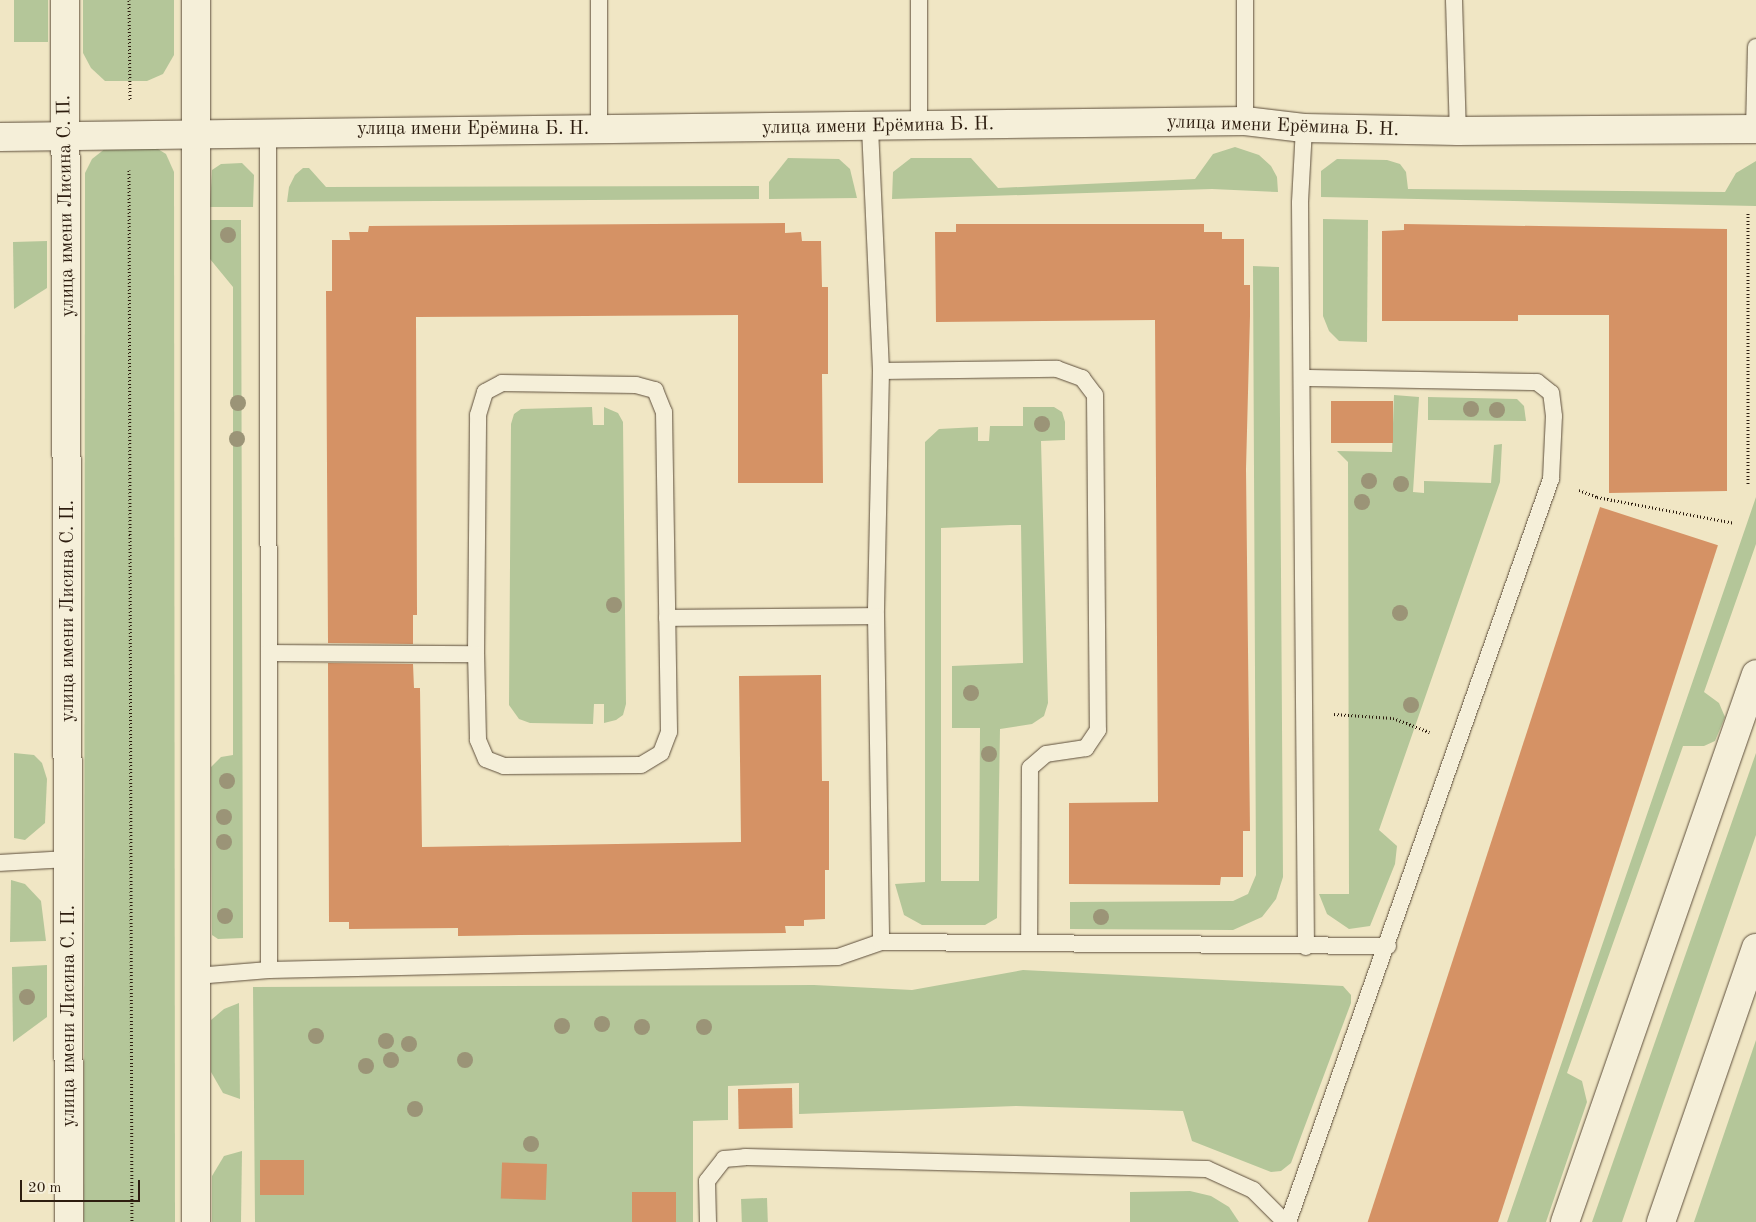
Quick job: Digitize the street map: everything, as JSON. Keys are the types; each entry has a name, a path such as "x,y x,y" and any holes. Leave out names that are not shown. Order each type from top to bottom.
{"street":[{"name":"улица имени Лисина С. П.","path":"65,0 69,1222"},
{"path":"196,0 196,1222"},
{"name":"улица имени Ерёмина Б. Н.","path":"0,137 268,131 870,128 1245,121 1304,128 1458,131 1755,129"},
{"path":"1565,1222 1756,674"},
{"path":"1661,1222 1756,948"}],"lane":[{"path":"598,129 599,0"},
{"path":"919,0 920,127"},
{"path":"1245,0 1245,121"},
{"path":"1454,0 1458,131"},
{"path":"1755,129 1756,48"},
{"path":"870,128 881,371 876,616 881,942"},
{"path":"1304,128 1300,203 1306,714 1306,947"},
{"path":"268,131 269,970"},
{"path":"881,371 1057,369 1082,378 1096,395 1098,730 1086,748 1046,754 1030,768 1029,942"},
{"path":"708,1222 707,1181 724,1159 745,1157 1207,1169 1253,1190 1287,1222 1388,946 1551,479 1554,416 1551,393 1537,382 1303,378"},
{"path":"502,383 636,385 654,390 664,412 667,618 669,732 662,753 641,765 504,766 486,759 478,740 476,654 478,415 485,392 502,383"},
{"path":"667,618 876,616"},
{"path":"269,653 476,654"},
{"path":"0,863 69,859"},
{"path":"196,976 269,970 838,957 881,942 1029,942 1306,947 1388,946"}],"path":[{"path":"129,0 132,1222"},
{"path":"1748,213 1748,484"},
{"path":"1551,479 1596,498 1734,523"},
{"path":"1306,714 1373,714 1415,726"}],"green space":[{"path":"14,0 48,0 48,42 14,42"},
{"path":"83,0 174,0 174,55 163,74 147,81 105,81 91,68 83,53"},
{"path":"153,146 166,154 174,172 175,1222 84,1222 85,173 92,159 106,148"},
{"path":"1235,147 1259,155 1271,166 1277,177 1278,192 1212,189 892,199 893,172 911,158 971,158 998,188 1195,179 1213,154"},
{"path":"788,158 839,159 850,169 857,198 769,199 769,182"},
{"path":"1337,159 1387,160 1400,164 1406,172 1408,189 1725,192 1736,173 1756,161 1756,206 1321,197 1321,171"},
{"path":"242,163 254,175 253,207 210,207 212,170 221,164"},
{"path":"303,168 309,168 326,187 759,186 759,199 287,202 289,187 295,175"},
{"path":"1323,219 1368,220 1367,342 1339,341 1329,331 1323,316"},
{"path":"210,220 241,220 243,938 218,939 212,935 211,767 221,757 233,755 233,287 210,259"},
{"path":"47,241 47,288 14,309 13,242"},
{"path":"1253,266 1279,267 1283,877 1276,899 1262,917 1233,930 1070,929 1070,902 1233,901 1248,894 1256,875"},
{"path":"1394,395 1419,397 1413,492 1424,493 1424,481 1491,483 1494,445 1502,444 1500,482 1379,830 1397,846 1395,864 1370,926 1349,929 1327,914 1319,894 1349,894 1348,462 1337,451 1392,452"},
{"path":"1428,397 1517,399 1524,406 1526,421 1428,420"},
{"path":"592,407 593,425 604,425 604,407 618,413 623,422 626,704 623,715 616,720 604,723 604,704 594,704 593,724 530,723 519,719 509,705 511,424 514,414 521,409"},
{"path":"1023,407 1054,407 1062,412 1065,422 1065,440 1041,441 1048,703 1044,716 1032,724 1000,729 997,918 985,925 922,925 904,915 895,884 925,882 925,442 939,429 978,427 978,441 989,441 990,426 1023,426","holes":["1021,525 1023,663 952,666 952,728 980,728 979,881 941,881 941,528"]},
{"path":"1756,497 1756,544 1704,692 1719,703 1725,717 1715,741 1704,746 1683,746 1567,1073 1582,1081 1587,1102 1546,1222 1507,1222"},
{"path":"14,753 34,755 42,763 47,779 45,823 25,840 14,838"},
{"path":"1756,753 1756,835 1622,1222 1592,1222"},
{"path":"11,880 25,884 41,901 46,941 10,942"},
{"path":"47,965 47,1017 13,1042 12,967"},
{"path":"1023,970 1343,986 1351,995 1351,1003 1291,1163 1281,1171 1271,1172 1192,1141 1183,1111 1016,1106 799,1114 799,1083 728,1086 728,1120 693,1121 693,1222 255,1222 253,987 814,985 912,990"},
{"path":"239,1003 240,1099 223,1093 211,1072 211,1020 224,1009"},
{"path":"1756,1040 1756,1222 1694,1222"},
{"path":"242,1151 241,1222 212,1222 212,1176 224,1156"},
{"path":"1190,1191 1211,1196 1229,1207 1239,1222 1130,1222 1130,1192"},
{"path":"767,1198 768,1222 742,1222 741,1199"}],"building":[{"path":"785,223 785,233 801,232 802,241 821,241 822,287 828,287 828,374 822,374 823,483 738,483 738,315 416,317 417,615 413,615 413,644 328,643 326,291 332,291 332,240 350,240 349,232 368,232 369,226"},
{"path":"956,224 1204,224 1204,232 1222,232 1222,239 1244,239 1244,285 1250,285 1246,469 1250,831 1243,831 1243,877 1221,877 1220,885 1069,884 1069,803 1158,802 1155,320 936,322 935,232 956,232"},
{"path":"1404,224 1727,229 1727,491 1609,493 1609,315 1518,315 1518,321 1382,321 1382,231 1404,230"},
{"path":"1331,401 1393,401 1393,443 1331,443"},
{"path":"1600,507 1718,545 1498,1222 1368,1222"},
{"path":"328,663 413,664 414,688 420,688 422,847 741,842 739,676 821,675 822,781 829,781 829,870 825,870 825,919 804,920 804,926 785,926 786,933 458,936 458,928 349,929 349,922 329,922"},
{"path":"792,1088 793,1128 739,1129 738,1089"},
{"path":"260,1160 304,1160 304,1195 260,1195"},
{"path":"502,1162 547,1164 546,1200 501,1198"},
{"path":"632,1192 676,1192 676,1222 632,1222"}]}
